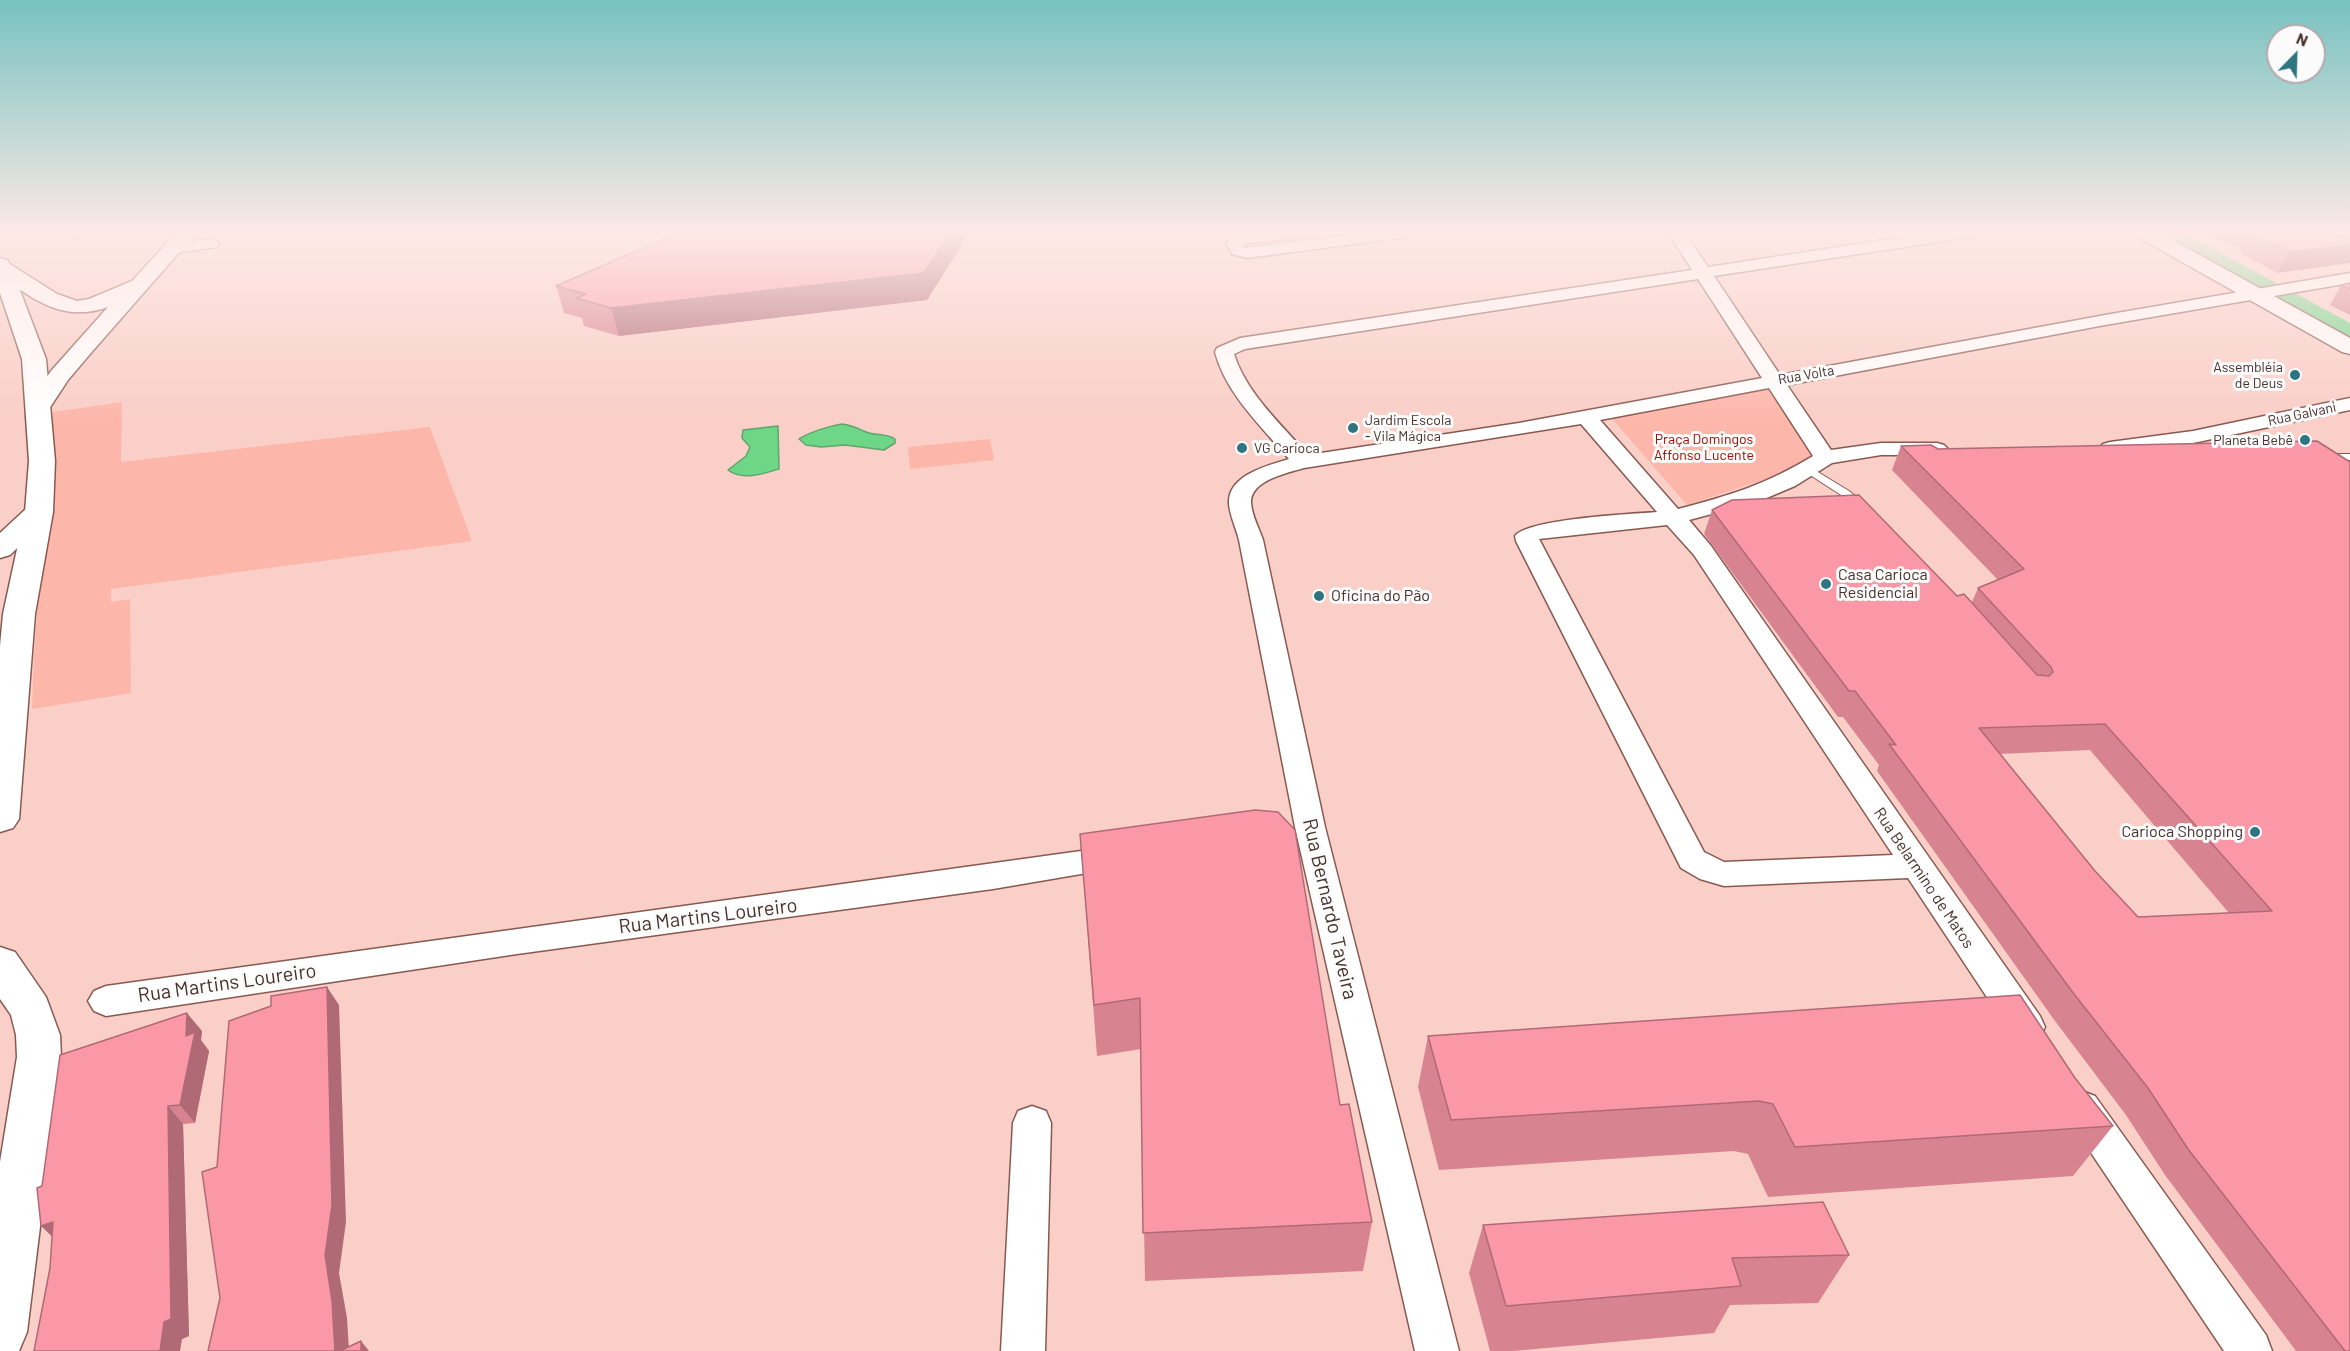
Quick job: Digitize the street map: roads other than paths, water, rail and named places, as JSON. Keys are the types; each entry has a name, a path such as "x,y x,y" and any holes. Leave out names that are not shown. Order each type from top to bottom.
{"main road":[{"path":"0,819 19,614 39,512 42,461 34,359 12,295"},
{"path":"42,295 53,303 67,307 103,302 116,295"},
{"path":"39,404 59,376 130,295"},
{"path":"2271,295 2350,347"},
{"path":"2273,295 2350,329"},
{"path":"0,549 39,512"},
{"path":"0,964 31,1010 38,1035 39,1058 0,1332"}],"street":[{"path":"1303,462 1242,388 1227,365 1224,352 1227,348 1240,344 1559,295"},
{"path":"1717,295 1775,380 1817,463"},
{"name":"Rua Volta","path":"1263,476 1279,468 1303,462 1585,416 2249,295"},
{"name":"Rua Galvani","path":"2088,448 2117,448 2162,442 2350,404"},
{"name":"Rua Belarmino de Matos","path":"1585,416 1702,551 2043,1051"},
{"path":"1916,867 1724,874 1711,871 1692,860 1527,536 1540,531 1674,517 1749,496 1817,463 1881,449 1951,449"},
{"name":"Rua Bernardo Taveira","path":"1263,476 1243,490 1240,501 1251,540 1310,827 1437,1351"},
{"path":"1275,832 1310,827"},
{"name":"Rua Martins Loureiro","path":"106,1001 517,941 993,877 1146,853"},
{"path":"2063,1080 2250,1351"},
{"path":"1023,1351 1032,1123"}],"lane":[{"path":"2350,457 2323,457 2350,471"},
{"path":"1817,463 1872,517"}],"waterway":[{"path":"2274,295 2350,337"}],"place":[{"name":"Assembléia de Deus","path":"2295,375"},
{"name":"Jardim Escola - Vila Mágica","path":"1353,428"},
{"name":"Planeta Bebê","path":"2305,440"},
{"name":"VG Carioca","path":"1242,448"},
{"name":"Casa Carioca Residencial","path":"1826,584"},
{"name":"Oficina do Pão","path":"1319,596"},
{"name":"Carioca Shopping","path":"2255,832"}],"park label":[{"name":"Praça Domingos Affonso Lucente","path":"1704,448"}]}
